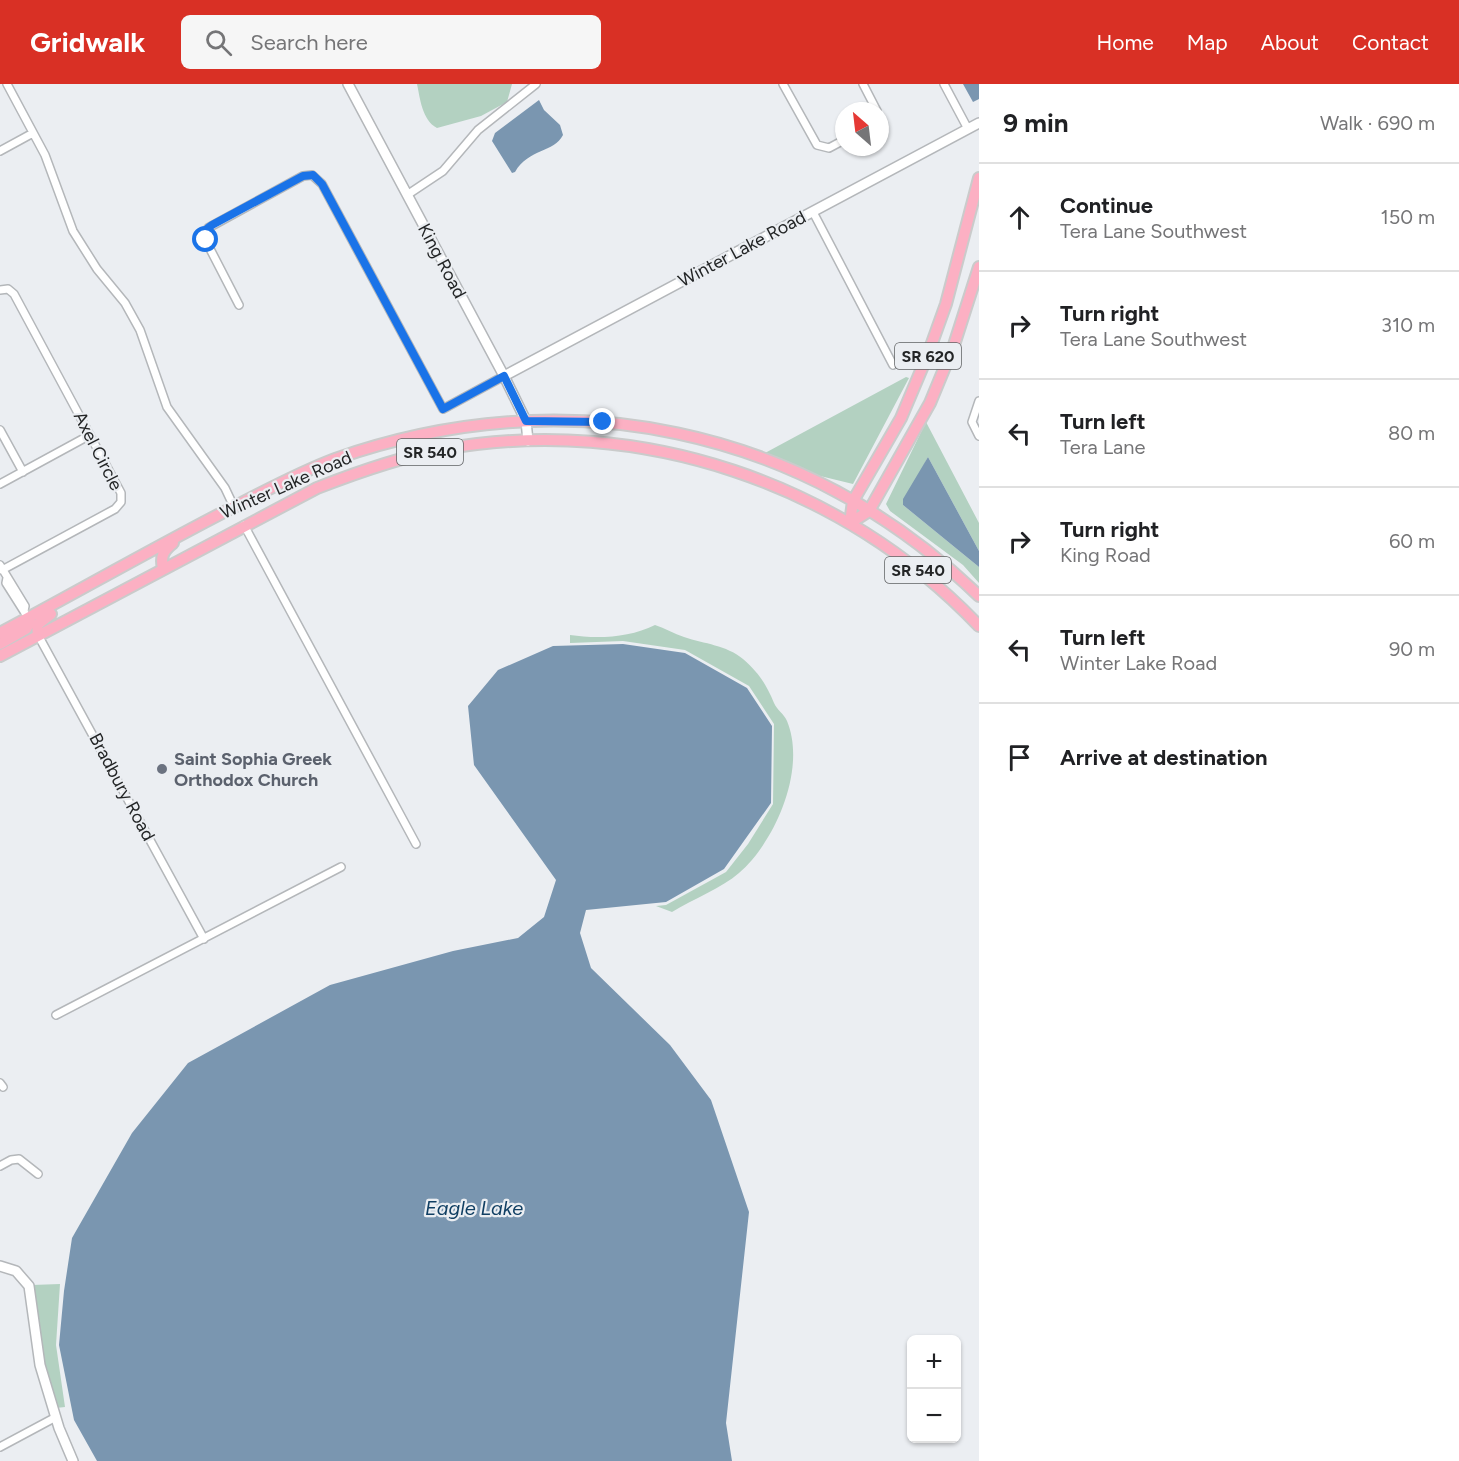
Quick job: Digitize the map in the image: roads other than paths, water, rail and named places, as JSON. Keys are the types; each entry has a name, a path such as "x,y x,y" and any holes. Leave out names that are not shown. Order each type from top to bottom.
{"main road":[{"name":"SR 620","path":"850,523 853,501 901,418 925,362 946,304 979,178"},
{"name":"SR 620","path":"850,523 869,511 930,403 954,345 979,267"},
{"name":"Winter Lake Road","path":"0,633 26,614 103,577 234,507 332,460 426,433 471,424 526,421 603,422 704,440 800,472 869,511"},
{"name":"Winter Lake Road","path":"0,656 317,488 356,472 444,449 528,441 613,445 699,460 782,487 850,523"},
{"name":"SR 540","path":"869,511 900,531 979,596"},
{"path":"163,568 161,559 165,549 212,519"},
{"name":"SR 540","path":"850,523 922,574 979,626"},
{"path":"38,635 36,628 42,618 92,591 103,577"},
{"path":"0,644 26,629 30,622 26,614"}],"street":[{"path":"7,84 45,155 73,231 97,269 125,303 140,330 167,407 225,488 234,507"},
{"name":"King Road","path":"348,84 504,376 526,421 528,441"},
{"path":"407,195 443,171 478,130 536,84"},
{"path":"783,84 817,145 829,148 835,145"},
{"path":"863,84 872,102"},
{"path":"944,84 968,129"},
{"name":"Winter Lake Road","path":"504,376 979,123"},
{"path":"0,151 33,133"},
{"path":"239,305 207,243 208,228 303,176 313,175 322,184 443,409 504,376"},
{"path":"813,212 893,365"},
{"name":"Axel Circle","path":"0,290 8,290 14,294 121,493 121,501 116,509 1,568"},
{"path":"979,401 972,422 979,436"},
{"path":"0,430 23,472"},
{"path":"0,484 90,435"},
{"path":"244,525 416,844"},
{"path":"1,568 11,580 25,606 26,614"},
{"name":"Bradbury Road","path":"38,635 204,939"},
{"path":"56,1015 341,867"},
{"path":"0,1166 11,1160 19,1159 38,1173"},
{"path":"0,1266 16,1271 29,1286 40,1365 56,1417 74,1461"},
{"path":"0,1447 56,1417"}],"water":[{"path":"963,84 979,84 979,99 973,102"},
{"path":"539,100 544,110 560,125 563,135 554,145 534,154 512,173 492,141 495,133"},
{"path":"928,457 979,551 979,567 903,505 903,499"},
{"name":"Eagle Lake","path":"623,644 685,653 747,688 772,726 771,803 724,869 666,902 586,910 580,933 591,968 670,1045 711,1100 749,1212 726,1423 732,1461 97,1461 74,1420 59,1345 64,1291 72,1238 132,1133 188,1063 330,985 453,951 518,938 544,917 556,880 474,765 468,706 498,670 553,646"}],"place":[{"name":"Saint Sophia Greek Orthodox Church","path":"162,769"}]}
